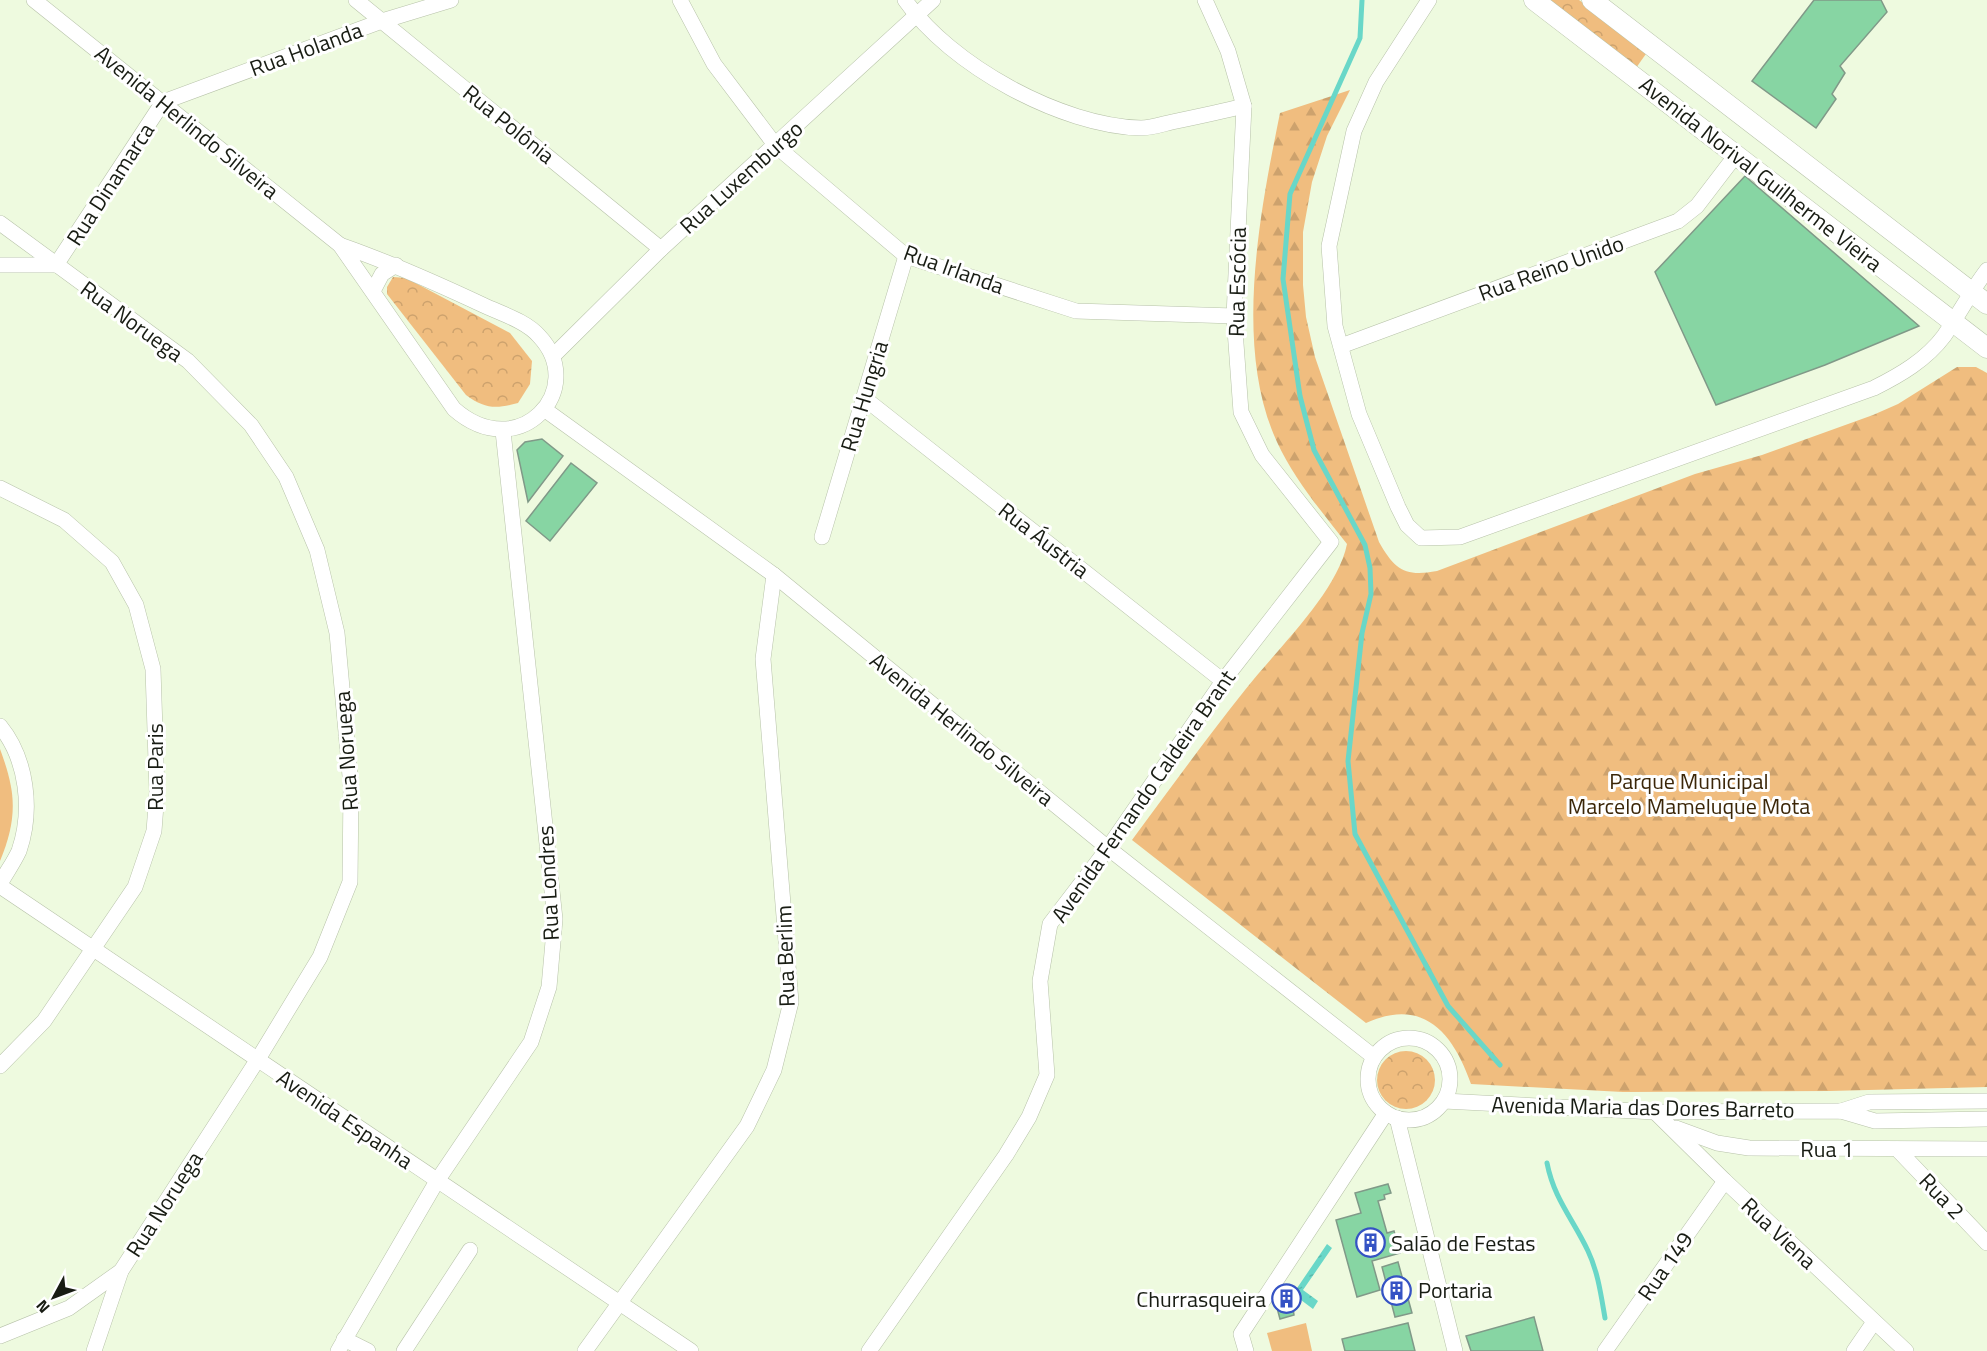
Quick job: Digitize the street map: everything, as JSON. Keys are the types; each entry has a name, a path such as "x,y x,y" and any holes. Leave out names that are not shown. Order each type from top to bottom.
{"street":[{"name":"Avenida Herlindo Silveira","path":"34,0 340,245 454,409 470,423 489,430 503,431"},
{"name":"Rua Polônia","path":"356,0 661,249"},
{"name":"Rua Holanda","path":"163,102 382,21 451,0"},
{"name":"Rua Irlanda","path":"680,0 714,64 776,146 906,256 1076,311 1234,316"},
{"path":"905,0 916,16 961,58 1022,94 1076,117 1142,128 1244,106"},
{"name":"Rua Luxemburgo","path":"553,356 661,249 933,0"},
{"name":"Rua Escócia","path":"1205,0 1227,51 1244,106 1234,316 1241,412 1262,455 1331,542"},
{"path":"1429,0 1376,82 1354,131 1329,246 1335,326 1359,414 1407,525 1421,537 1439,539 1460,537 1874,388 1903,374 1925,357 1953,322 1970,291 1987,270"},
{"name":"Avenida Norival Guilherme Vieira","path":"1534,0 1987,348"},
{"name":"Avenida Norival Guilherme Vieira","path":"1592,0 1987,304"},
{"name":"Rua Dinamarca","path":"56,265 163,102"},
{"name":"Rua Reino Unido","path":"1341,346 1678,221 1697,206 1736,155"},
{"name":"Rua Noruega","path":"0,223 188,361 250,424 286,477 317,550 337,633 351,787 350,882 320,957 258,1059 121,1271 94,1351"},
{"name":"Avenida Herlindo Silveira","path":"340,245 396,265 528,327 540,336 553,356"},
{"name":"Rua Hungria","path":"822,537 906,256"},
{"path":"0,265 56,265"},
{"path":"373,291 382,274 396,265"},
{"path":"503,431 529,423 544,409 554,390 556,368 553,356"},
{"name":"Rua Áustria","path":"864,398 1223,681"},
{"name":"Avenida Herlindo Silveira","path":"544,409 774,575 1108,848 1374,1057"},
{"name":"Rua Londres","path":"341,1345 437,1181 531,1042 549,987 555,918 503,431"},
{"name":"Rua Paris","path":"0,488 64,520 112,562 136,605 153,669 157,792 154,831 135,888 44,1022 0,1066"},
{"name":"Avenida Fernando Caldeira Brant","path":"870,1351 1029,1117 1047,1075 1040,981 1050,924 1108,848 1223,681 1331,542"},
{"name":"Rua Berlim","path":"585,1351 618,1302 747,1126 774,1070 791,1002 763,659 774,575"},
{"name":"Avenida Espanha","path":"0,726 9,736 24,773 27,813 18,851 0,885 93,951 258,1059 691,1351"},
{"path":"1391,1116 1410,1120 1424,1118 1444,1101 1449,1089 1449,1070 1441,1053 1431,1044 1419,1039 1400,1039 1383,1047 1374,1057 1370,1069 1371,1093 1391,1116 1455,1351"},
{"name":"Avenida Maria das Dores Barreto","path":"1444,1101 1655,1112 1841,1111 1875,1121 1987,1119"},
{"name":"Avenida Maria das Dores Barreto","path":"1841,1111 1869,1102 1987,1101"},
{"name":"Rua Viena","path":"1655,1112 1906,1351"},
{"path":"1246,1351 1241,1334 1391,1116"},
{"name":"Rua 1","path":"1670,1126 1717,1143 1749,1148 1987,1149"},
{"name":"Rua 2","path":"1897,1149 1987,1243"},
{"name":"Rua 149","path":"1605,1351 1725,1181"},
{"path":"404,1351 470,1250"},
{"path":"0,1336 69,1308 121,1271"},
{"path":"1854,1351 1874,1322"},
{"path":"341,1345 368,1351"}],"green space":[{"path":"1549,0 1579,0 1648,51 1636,68"},
{"name":"Parque Municipal Marcelo Mameluque Mota","path":"1350,90 1327,136 1312,182 1303,232 1303,285 1306,317 1315,357 1379,542 1390,559 1402,569 1417,573 1437,571 1695,474 1762,455 1873,415 1898,404 1957,367 1976,367 1987,373 1987,1087 1829,1091 1623,1092 1471,1084 1455,1049 1434,1025 1420,1017 1404,1014 1386,1016 1366,1023 1132,840 1230,708 1319,601 1341,563 1347,544 1300,482 1277,442 1264,405 1256,364 1253,322 1254,279 1259,236 1280,113"},
{"path":"393,277 406,278 510,333 532,361 530,384 518,403 491,406 479,403 466,395 387,294 387,287"},
{"path":"0,749 9,778 13,805 10,831 0,861"},
{"path":"1406,1051 1422,1056 1430,1064 1435,1080 1430,1096 1422,1104 1406,1109 1390,1104 1382,1096 1377,1080 1382,1064 1390,1056"},
{"path":"1306,1323 1312,1351 1272,1351 1267,1333"}],"water":[{"path":"1327,1244 1332,1248 1303,1290 1318,1301 1313,1309 1293,1294"}],"building":[{"path":"1814,0 1881,0 1887,12 1840,66 1845,73 1832,94 1836,99 1816,128 1752,81"},
{"path":"1745,176 1919,326 1825,365 1716,405 1655,272"},
{"path":"542,439 563,456 528,502 517,450 525,442"},
{"path":"571,463 597,483 550,541 526,521"},
{"name":"Salão de Festas","path":"1388,1184 1391,1193 1384,1195 1385,1199 1378,1201 1387,1233 1394,1231 1400,1253 1372,1261 1380,1290 1357,1297 1336,1220 1361,1213 1355,1193"},
{"name":"Portaria","path":"1398,1262 1412,1313 1395,1317 1382,1267"},
{"name":"Churrasqueira","path":"1290,1289 1294,1315 1280,1319 1277,1308"},
{"path":"1534,1317 1543,1351 1471,1351 1466,1336"},
{"path":"1408,1323 1415,1351 1345,1351 1342,1339"}],"waterway":[{"path":"1362,0 1360,38 1290,194 1283,279 1300,396 1314,450 1365,545 1370,568 1371,594 1362,633 1348,761 1355,834 1448,1006 1500,1065"},
{"path":"1547,1163 1554,1187 1594,1267 1605,1318"}],"place":[{"name":"Salão de Festas","path":"1370,1243"},
{"name":"Portaria","path":"1397,1290"},
{"name":"Churrasqueira","path":"1287,1299"}]}
